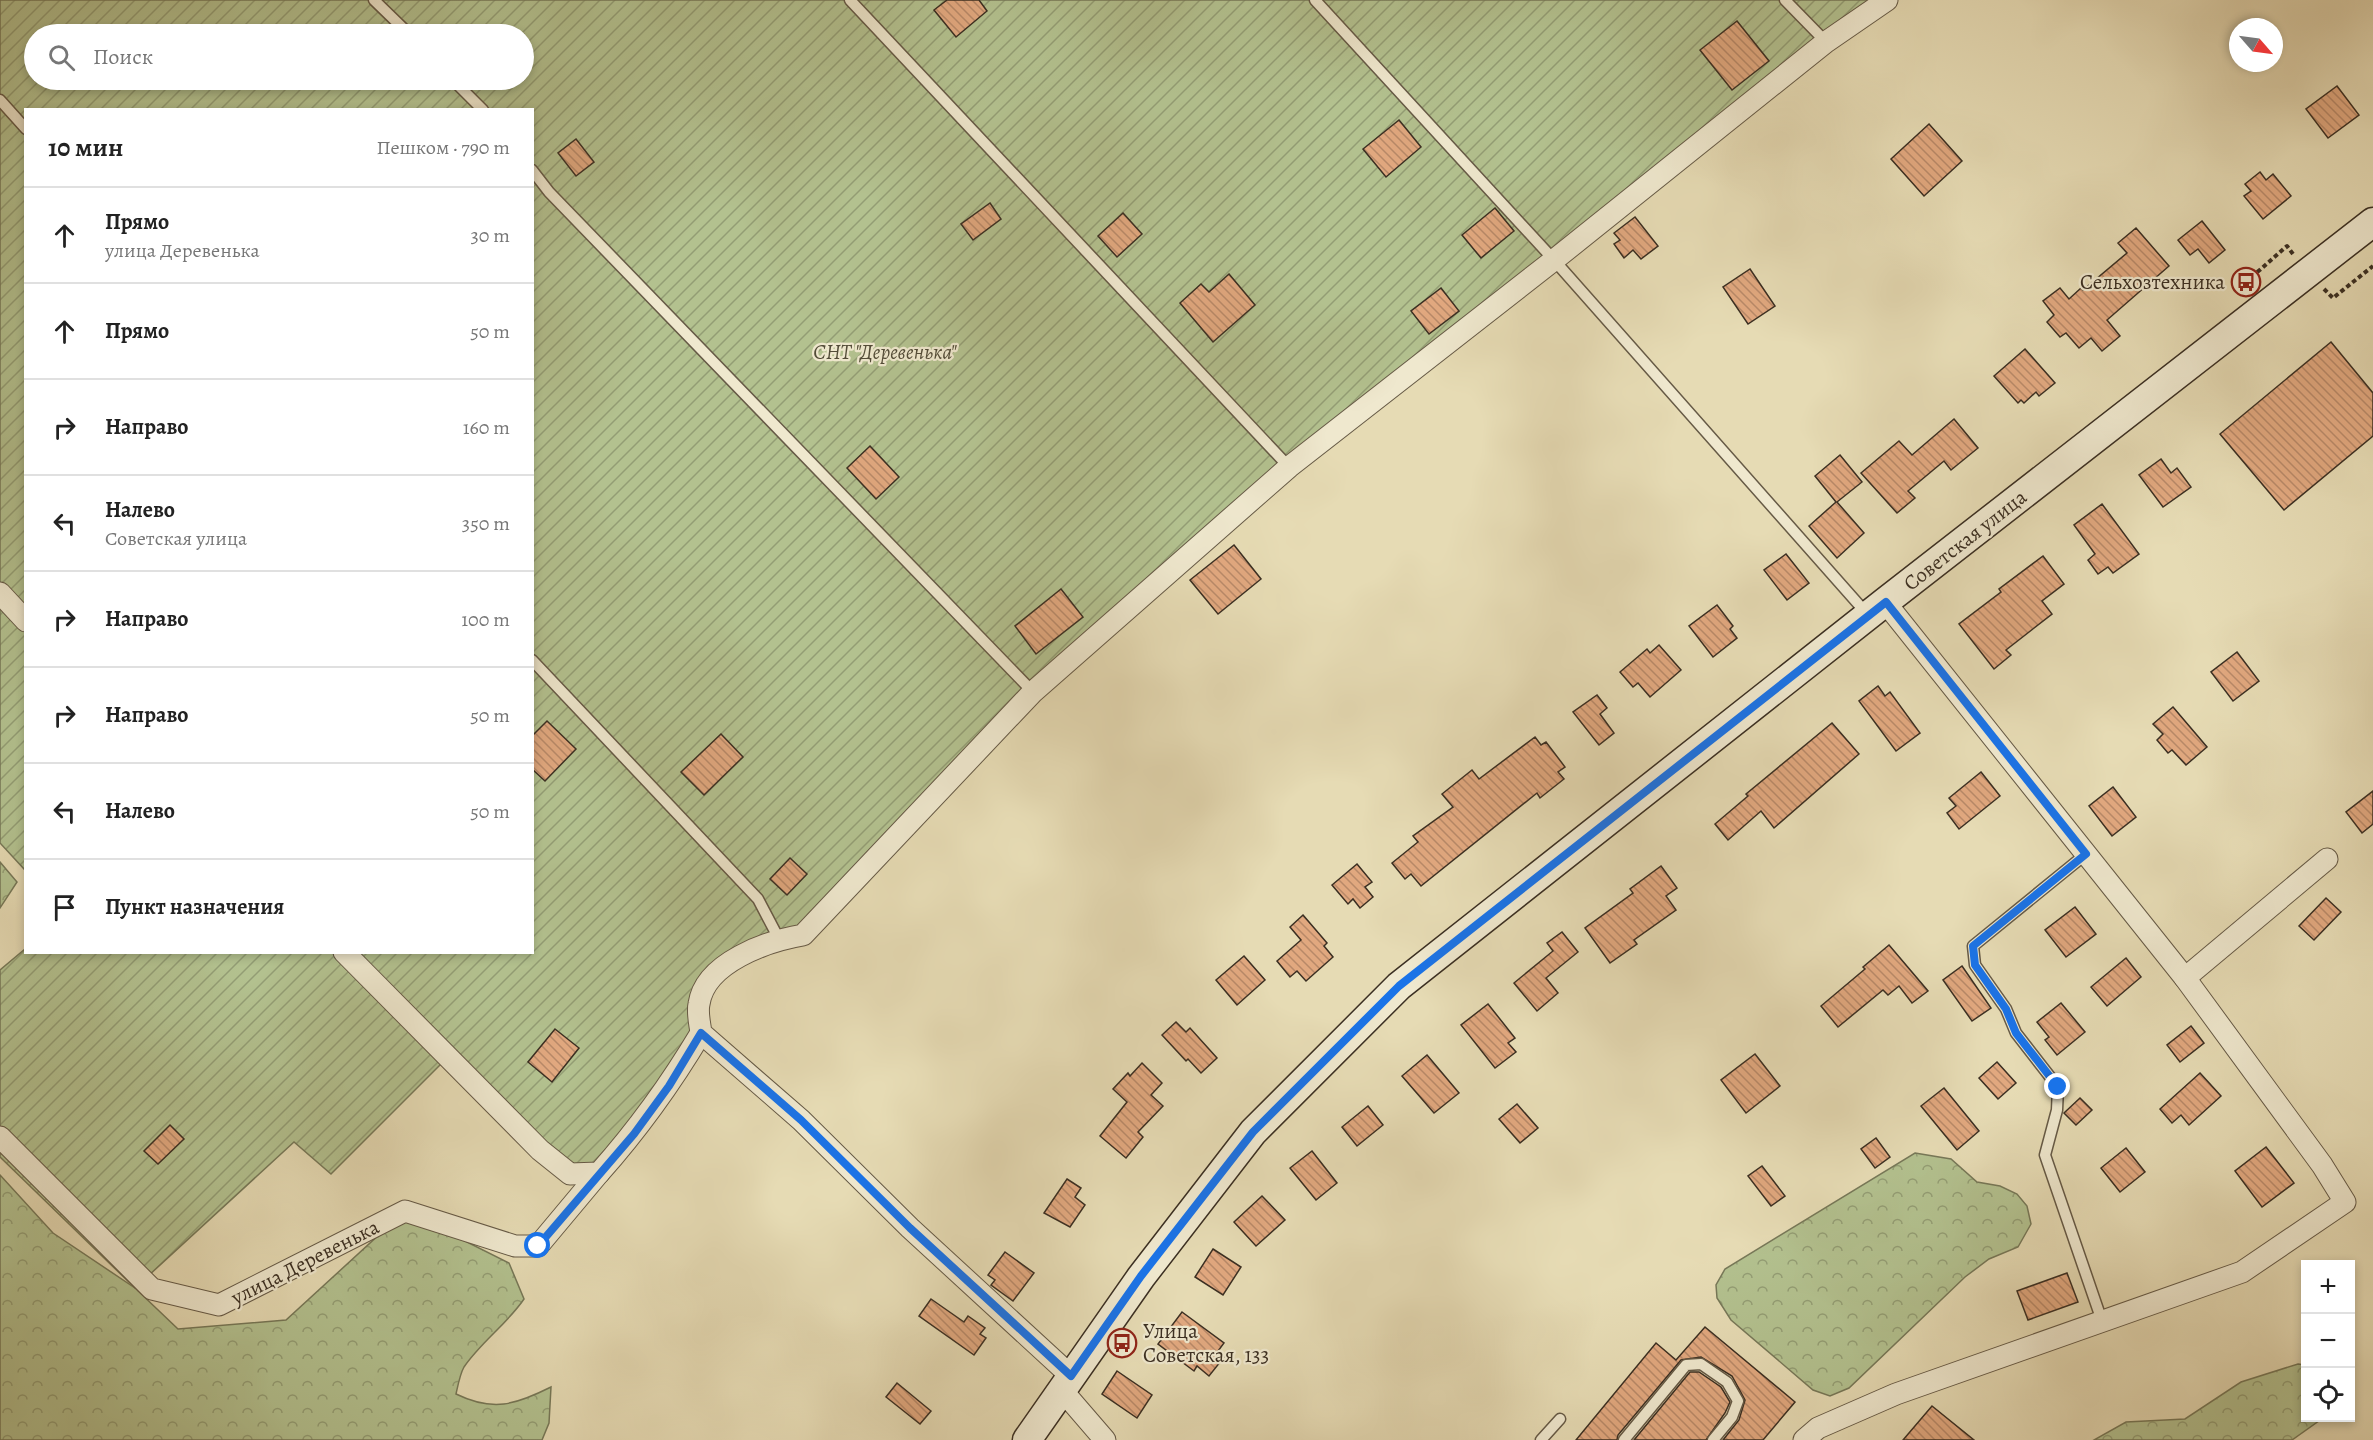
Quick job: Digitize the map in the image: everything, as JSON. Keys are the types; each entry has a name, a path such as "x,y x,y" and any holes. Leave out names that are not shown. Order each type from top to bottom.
{"street":[{"path":"346,954 540,1150 570,1174 599,1173 634,1134 701,1033 699,1004 711,976 743,954 779,939 804,935 1034,692 1289,467 1554,260 1826,42 1887,0"},
{"name":"Советская улица","path":"1027,1440 1141,1276 1253,1132 1399,986 2373,222"},
{"path":"0,593 24,619"},
{"path":"1804,1440 1818,1428 1896,1394 2242,1272 2345,1202 2322,1165 2185,978 2086,854 1877,609"},
{"path":"2185,978 2327,859"},
{"path":"701,1033 801,1120 1066,1383 1105,1440"},
{"name":"улица Деревенька","path":"0,1137 152,1289 219,1305 405,1211 515,1246 538,1246 599,1173"}],"lane":[{"path":"374,0 399,24"},
{"path":"850,0 1289,467"},
{"path":"1315,0 1877,609"},
{"path":"1785,0 1826,42"},
{"path":"463,90 481,108"},
{"path":"0,100 24,127"},
{"path":"534,173 549,192 1034,692"},
{"path":"534,662 758,899 779,939"},
{"path":"2086,854 1973,946 1975,965 2006,1009 2016,1033 2058,1087 2057,1110 2045,1155 2102,1321"},
{"path":"1624,1440 1686,1365 1701,1364 1727,1382 1738,1401 1732,1417 1713,1440"},
{"path":"1541,1440 1560,1419"}],"green space":[{"name":"СНТ \"Деревенька\"","path":"0,0 1887,0 1554,260 1033,692 803,935 711,977 701,1033 599,1173 570,1174 448,1057 331,1174 294,1142 135,1288 0,1157 0,970 24,950 24,954 534,954 534,108 24,108 24,869 0,843"},
{"path":"0,862 17,882 0,908"},
{"path":"1915,1153 1951,1159 1977,1182 2000,1186 2017,1194 2027,1206 2031,1224 2018,1247 1989,1259 1965,1277 1849,1388 1830,1396 1813,1390 1731,1320 1717,1298 1716,1285 1725,1269"},
{"path":"0,1175 53,1233 135,1288 178,1329 286,1320 405,1211 509,1263 524,1299 464,1367 456,1394 481,1403 504,1404 515,1402 551,1387 549,1423 542,1440 0,1440"},
{"path":"2301,1364 2301,1422 2317,1422 2292,1440 2094,1440 2126,1422 2185,1419 2241,1382"}],"building":[{"path":"947,0 979,0 987,11 956,37 934,10"},
{"path":"1737,21 1769,61 1732,90 1700,50"},
{"path":"2337,86 2359,115 2328,138 2306,109"},
{"path":"1399,120 1421,147 1386,177 1363,149"},
{"path":"1929,124 1962,161 1924,196 1891,159"},
{"path":"576,139 594,162 576,176 558,153"},
{"path":"2260,172 2266,180 2273,174 2291,196 2263,219 2244,196 2251,191 2245,184"},
{"path":"990,203 1001,219 973,240 961,224"},
{"path":"1495,208 1514,231 1481,258 1462,235"},
{"path":"1123,213 1142,234 1117,257 1098,236"},
{"path":"1635,217 1658,246 1641,259 1633,250 1624,258 1614,244 1620,240 1614,233"},
{"path":"2202,221 2225,250 2209,263 2198,249 2190,255 2178,240"},
{"path":"2136,228 2169,266 2107,320 2120,336 2102,351 2091,338 2079,348 2066,333 2060,337 2047,322 2054,315 2043,301 2060,288 2069,299 2081,288 2083,290 2127,253 2118,243"},
{"path":"1750,269 1775,306 1748,324 1723,287"},
{"path":"1229,274 1255,305 1213,342 1180,303 1201,284 1209,292"},
{"path":"1441,288 1459,311 1429,334 1411,311"},
{"path":"2331,342 2373,393 2373,436 2284,510 2220,434"},
{"path":"2025,349 2055,383 2039,396 2036,392 2024,403 2021,400 2018,403 1994,376"},
{"path":"1954,419 1978,448 1951,470 1944,461 1908,491 1915,498 1897,513 1861,473 1899,441 1912,455"},
{"path":"870,446 899,477 876,499 847,468"},
{"path":"1840,455 1862,482 1837,502 1864,533 1837,558 1809,526 1836,502 1815,476"},
{"path":"2161,459 2171,473 2177,468 2191,487 2163,507 2139,475"},
{"path":"2102,504 2139,554 2113,573 2108,567 2098,574 2088,560 2095,554 2074,525"},
{"path":"1234,545 1261,579 1218,614 1190,580"},
{"path":"1786,554 1809,583 1787,600 1764,570"},
{"path":"2043,556 2064,584 2042,601 2052,614 2006,650 2011,655 1994,669 1959,624 2001,592 1999,589"},
{"path":"1061,589 1083,617 1036,654 1015,626"},
{"path":"1717,605 1733,626 1730,629 1737,638 1713,657 1689,626"},
{"path":"1659,645 1681,670 1650,697 1638,683 1633,687 1620,672 1647,649 1650,653"},
{"path":"2237,652 2259,681 2233,701 2211,672"},
{"path":"1878,686 1885,696 1890,692 1920,733 1896,751 1859,701"},
{"path":"1597,695 1607,708 1600,714 1614,733 1599,745 1573,712"},
{"path":"2173,707 2207,747 2186,765 2172,750 2168,753 2157,740 2163,734 2153,724"},
{"path":"547,721 576,749 545,781 534,771 534,734"},
{"path":"1832,723 1859,754 1774,828 1761,811 1728,840 1715,824 1748,796 1746,794"},
{"path":"721,734 743,757 704,795 681,772"},
{"path":"1535,737 1541,745 1546,742 1565,767 1558,772 1564,779 1540,798 1537,793 1421,886 1411,874 1405,879 1392,863 1418,842 1413,836 1453,807 1442,794 1472,770 1479,779"},
{"path":"1981,772 2000,796 1959,829 1947,813 1956,806 1949,798"},
{"path":"2113,787 2136,817 2112,836 2089,806"},
{"path":"2373,791 2373,824 2362,833 2346,812"},
{"path":"790,858 807,874 787,895 770,879"},
{"path":"1357,864 1372,882 1365,887 1373,897 1360,908 1353,899 1348,904 1332,885"},
{"path":"1661,866 1677,888 1666,896 1676,910 1634,940 1637,944 1610,963 1585,928 1633,893 1630,889"},
{"path":"2326,898 2341,912 2314,940 2299,926"},
{"path":"2075,907 2096,934 2066,957 2045,930"},
{"path":"1303,915 1327,943 1324,946 1333,957 1306,981 1297,971 1290,977 1277,961 1301,940 1290,927"},
{"path":"1562,932 1578,952 1546,978 1558,993 1537,1011 1514,983 1553,951 1547,943"},
{"path":"1889,945 1928,991 1912,1003 1899,986 1888,995 1883,990 1838,1027 1821,1006 1865,969 1863,967"},
{"path":"1244,956 1265,980 1237,1005 1216,980"},
{"path":"2126,958 2141,977 2107,1006 2091,987"},
{"path":"1962,966 1991,1008 1972,1021 1943,980"},
{"path":"2061,1003 2085,1032 2057,1055 2045,1040 2049,1037 2037,1022"},
{"path":"1488,1004 1515,1038 1508,1043 1516,1052 1495,1068 1461,1025"},
{"path":"1176,1022 1186,1032 1190,1028 1217,1058 1201,1073 1188,1059 1186,1061 1162,1035"},
{"path":"2191,1026 2204,1043 2180,1062 2167,1045"},
{"path":"555,1029 579,1048 552,1082 528,1062"},
{"path":"1755,1054 1780,1086 1746,1113 1721,1080"},
{"path":"1427,1055 1459,1093 1434,1113 1402,1076"},
{"path":"1997,1062 2016,1083 1998,1099 1979,1078"},
{"path":"1142,1063 1162,1083 1151,1095 1163,1106 1138,1132 1143,1137 1126,1158 1100,1136 1127,1102 1113,1089 1128,1073 1130,1076"},
{"path":"2200,1073 2221,1096 2189,1125 2181,1115 2172,1123 2160,1109"},
{"path":"1944,1088 1979,1131 1957,1150 1921,1106"},
{"path":"2080,1098 2092,1110 2076,1125 2064,1113"},
{"path":"1517,1104 1538,1128 1520,1143 1499,1119"},
{"path":"1368,1106 1383,1125 1357,1146 1342,1127"},
{"path":"170,1125 184,1139 158,1164 144,1151"},
{"path":"1876,1138 1890,1157 1875,1168 1861,1149"},
{"path":"2266,1147 2294,1183 2262,1207 2235,1171"},
{"path":"2126,1148 2145,1172 2120,1192 2101,1168"},
{"path":"1312,1151 1337,1183 1316,1200 1290,1168"},
{"path":"1762,1166 1785,1196 1771,1206 1748,1176"},
{"path":"1067,1179 1081,1188 1075,1197 1085,1205 1070,1227 1044,1213"},
{"path":"1262,1196 1285,1220 1256,1246 1234,1222"},
{"path":"1213,1249 1241,1267 1223,1295 1195,1277"},
{"path":"1005,1252 1034,1273 1013,1301 991,1285 995,1280 988,1275"},
{"path":"2067,1273 2078,1302 2028,1320 2017,1291"},
{"path":"931,1299 964,1322 968,1316 985,1328 980,1334 986,1338 974,1355 919,1316"},
{"path":"1182,1312 1224,1343 1218,1351 1225,1356 1209,1376 1197,1366 1194,1371 1158,1344"},
{"path":"1705,1327 1795,1402 1763,1440 1723,1440 1739,1420 1745,1400 1732,1376 1701,1357 1681,1360 1618,1435 1617,1440 1576,1440 1656,1343 1676,1360"},
{"path":"1117,1371 1152,1395 1137,1418 1102,1394"},
{"path":"1690,1372 1699,1372 1721,1387 1730,1402 1706,1440 1634,1440"},
{"path":"897,1383 931,1411 920,1424 886,1397"},
{"path":"1932,1406 1974,1440 1903,1440"}],"place":[{"name":"Сельхозтехника","path":"2246,282"},
{"name":"Улица Советская, 133","path":"1122,1343"}],"route":[{"path":"538,1246 634,1134 669,1086 701,1033 801,1120 910,1228 1071,1376 1141,1276 1253,1132 1399,986 1886,602 2086,854 1973,946 1975,965 2006,1009 2016,1033 2058,1087"}]}
